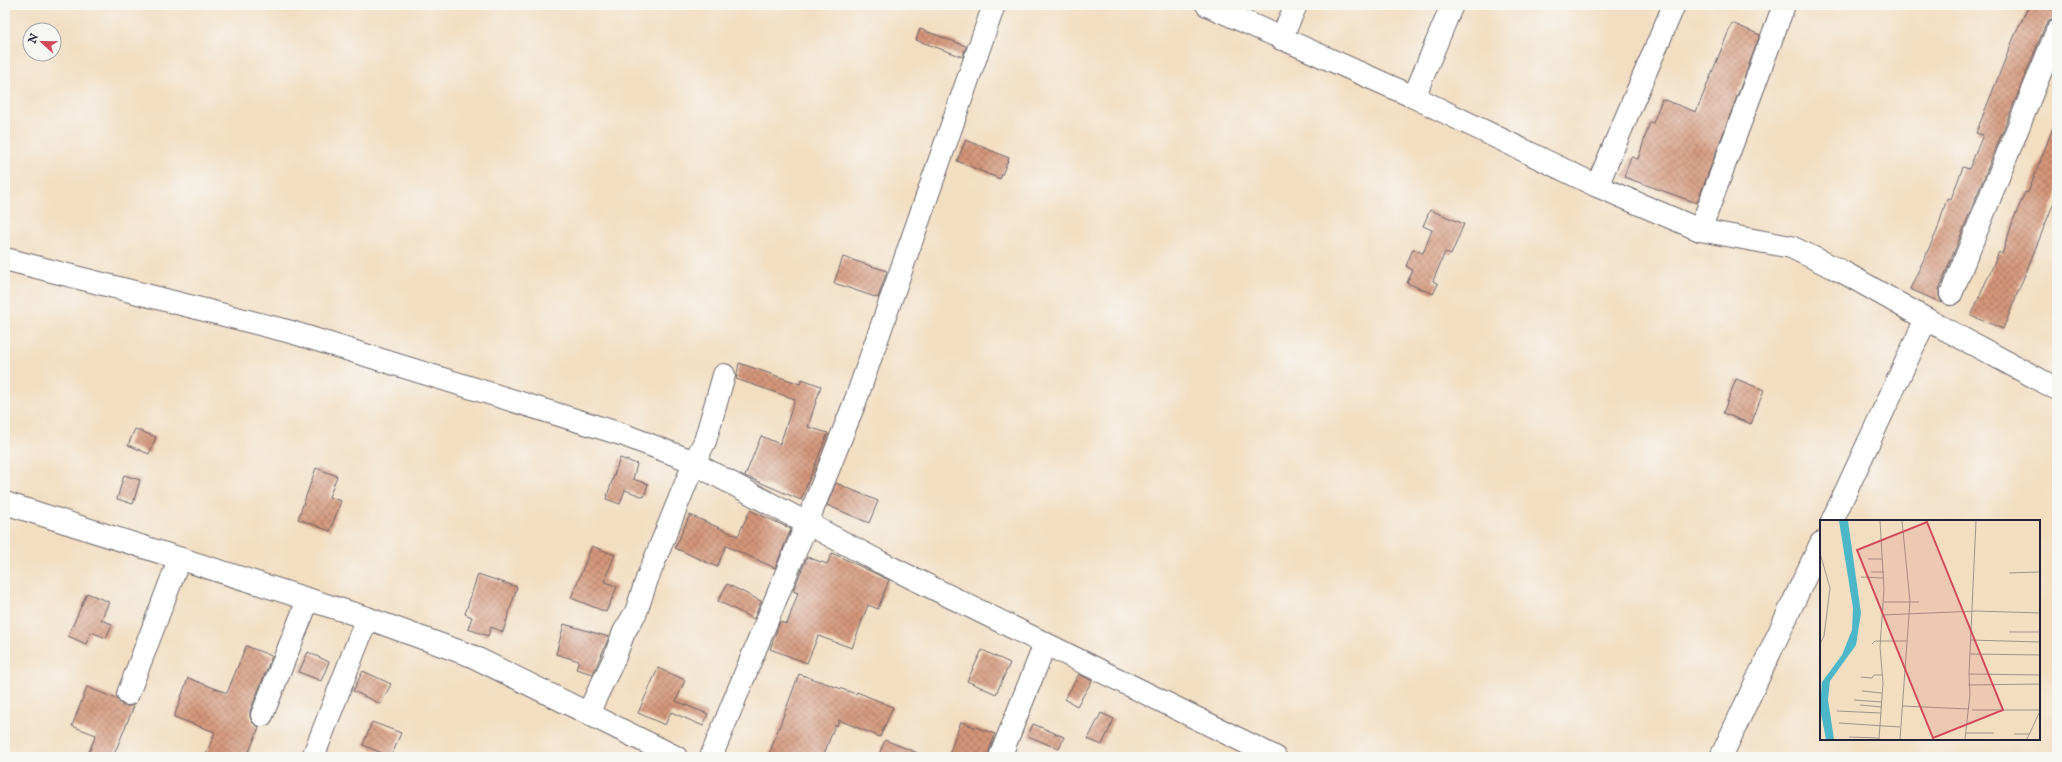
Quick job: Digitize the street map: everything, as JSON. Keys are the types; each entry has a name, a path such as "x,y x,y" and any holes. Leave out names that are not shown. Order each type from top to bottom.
{"street":[{"path":"711,757 807,524 855,402 994,5"},
{"path":"1207,5 1414,97 1597,186 1700,230 1791,247 1843,272 1926,320 2057,389"},
{"path":"1281,39 1296,5"},
{"path":"1414,97 1452,5"},
{"path":"1597,186 1674,5"},
{"path":"1700,230 1784,5"},
{"path":"1951,294 2057,31"},
{"path":"5,259 291,332 624,435 694,463 880,562 1275,757"},
{"path":"1832,520 1926,320"},
{"path":"588,714 614,659 624,632 636,612 647,579 694,463 705,441 724,375"},
{"path":"5,503 179,560 367,618 472,656 676,757"},
{"path":"1721,757 1820,546"},
{"path":"128,694 179,560"},
{"path":"262,715 308,600"},
{"path":"313,757 367,618"},
{"path":"1000,757 1044,644"}],"building":[{"path":"2029,5 2057,5 2057,12 2054,19 2049,21 2045,26 1939,289 1939,296 1942,303 1910,289 1937,231 1947,198 1951,199 1963,167 1969,169 1983,135 1976,133 2014,37"},
{"path":"1732,23 1760,35 1697,203 1624,177 1631,157 1638,159 1650,122 1653,123 1662,99 1696,112"},
{"path":"920,29 966,46 963,57 916,40"},
{"path":"2057,117 2057,195 2003,329 1971,316 1999,252 2002,254 2014,218 2025,192 2028,193"},
{"path":"966,140 1009,158 1000,179 957,161"},
{"path":"1430,210 1464,224 1451,255 1445,252 1433,281 1438,284 1433,294 1407,283 1413,270 1406,266 1413,249 1423,253 1432,230 1423,226"},
{"path":"843,257 887,271 878,298 834,283"},
{"path":"739,363 800,384 802,379 821,386 808,427 828,433 801,500 745,476 761,436 780,444 795,399 736,379"},
{"path":"1736,379 1764,390 1751,424 1723,413"},
{"path":"135,429 156,437 149,454 128,445"},
{"path":"620,458 637,464 633,479 648,484 644,497 625,490 620,504 606,499"},
{"path":"316,468 337,476 329,497 341,501 330,531 298,519"},
{"path":"124,475 140,480 133,504 117,499"},
{"path":"836,483 878,501 869,523 827,505"},
{"path":"750,510 791,529 775,568 726,546 717,567 675,548 690,515 738,536"},
{"path":"592,546 615,555 604,581 617,587 606,612 571,598"},
{"path":"832,553 889,580 878,609 868,605 852,648 818,636 807,663 770,649 780,622 787,624 798,593 793,591 807,557 827,564"},
{"path":"478,574 517,587 503,632 491,627 488,636 468,629 472,617 465,614"},
{"path":"727,584 761,601 754,619 718,601"},
{"path":"87,593 109,602 101,620 112,624 106,638 91,632 86,644 68,636"},
{"path":"564,624 609,637 593,674 576,669 579,661 556,654"},
{"path":"246,646 272,656 250,711 252,722 259,727 247,757 205,757 215,732 174,717 188,678 227,693"},
{"path":"982,650 1010,663 996,694 967,681"},
{"path":"308,652 329,662 321,681 299,672"},
{"path":"658,668 685,680 676,701 708,714 703,726 671,712 665,725 638,713"},
{"path":"363,671 391,684 381,704 353,691"},
{"path":"799,674 856,694 857,692 893,707 880,737 839,720 837,726 835,725 823,757 768,757"},
{"path":"1079,674 1092,681 1077,706 1065,699"},
{"path":"87,687 117,699 123,706 134,706 113,757 101,757 89,752 96,735 72,726"},
{"path":"1101,713 1114,719 1102,745 1088,739"},
{"path":"372,722 401,733 391,757 363,745"},
{"path":"961,722 995,734 987,757 948,757"},
{"path":"1033,724 1064,737 1059,749 1028,736"},
{"path":"885,740 925,756 925,757 878,757"}]}
